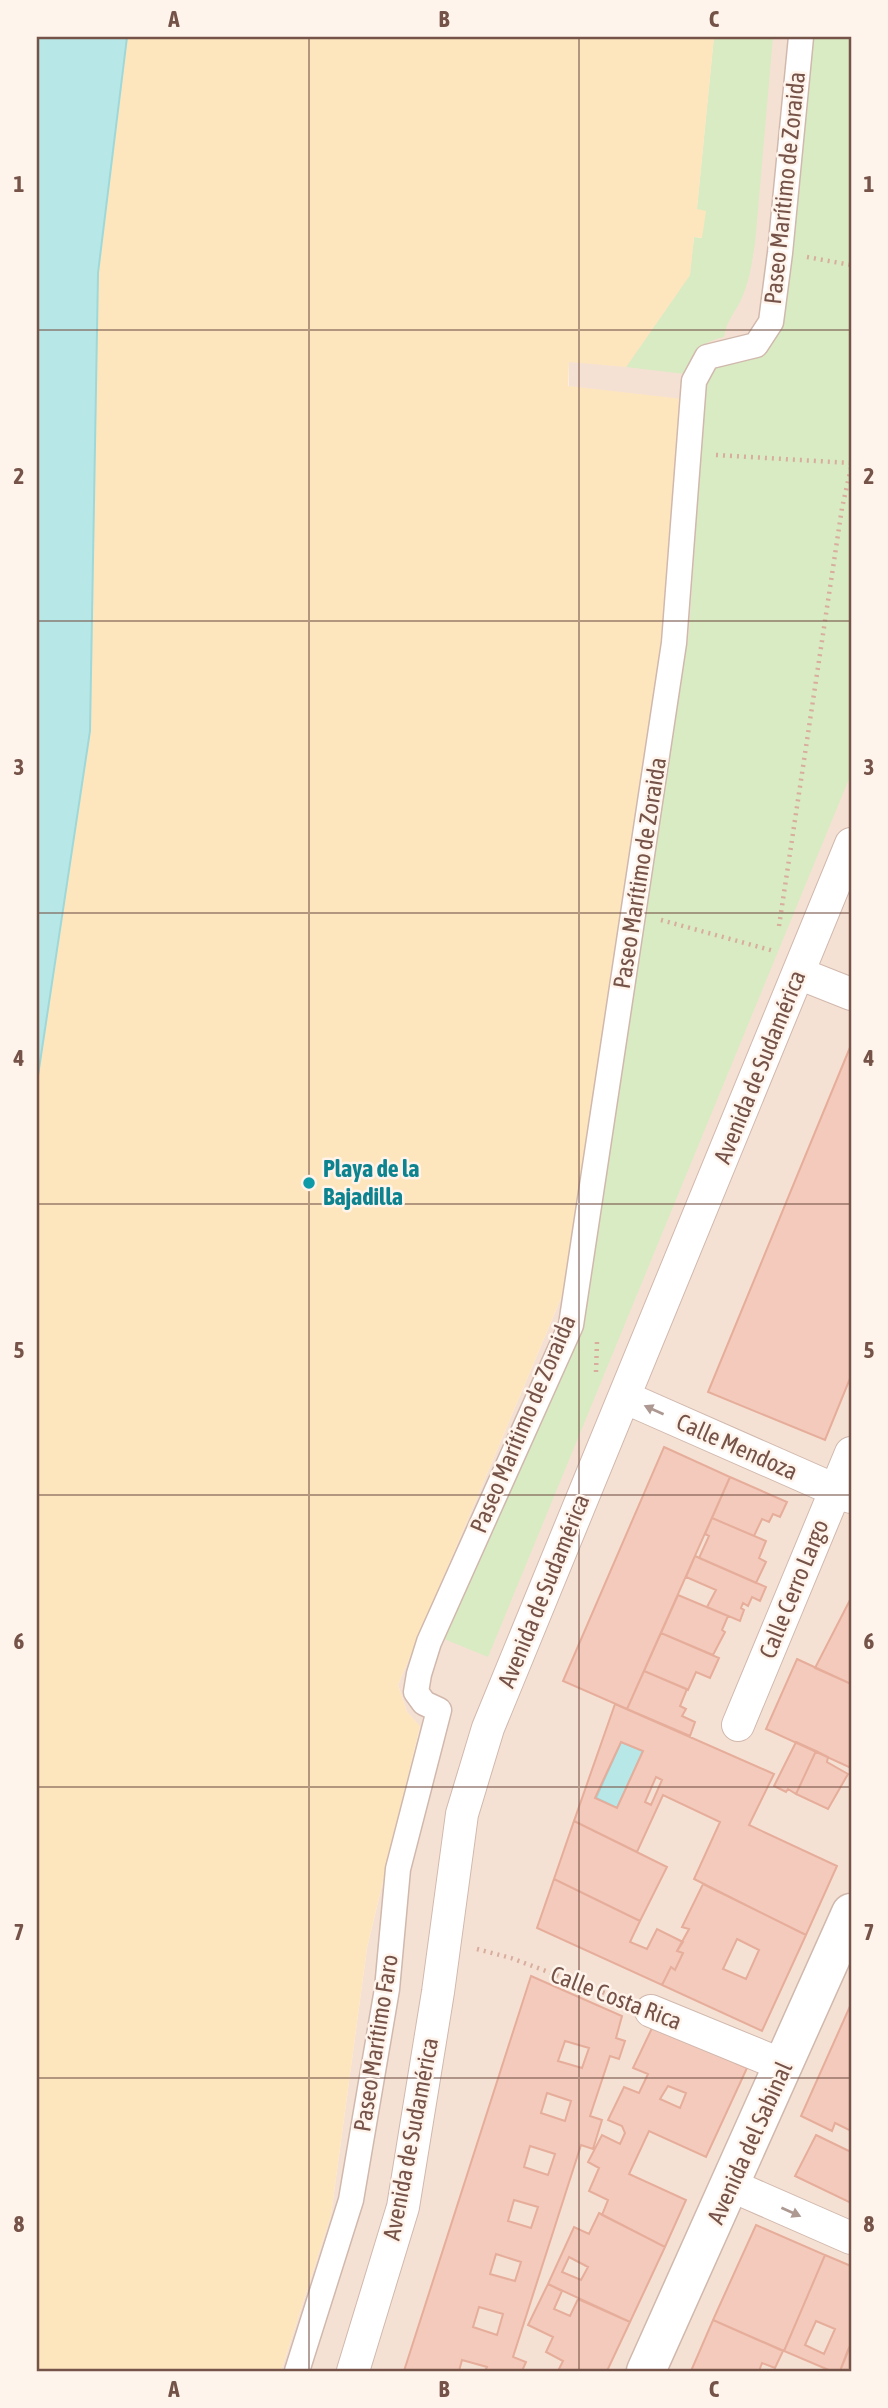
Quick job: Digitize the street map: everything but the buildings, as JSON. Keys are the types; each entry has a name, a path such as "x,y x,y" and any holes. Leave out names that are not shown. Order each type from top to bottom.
{"street":[{"name":"Paseo Marítimo de Zoraida","path":"439,1710 424,1703 416,1692 429,1642 570,1325 674,643 694,381 707,357 756,345 771,322 801,37"},
{"name":"Avenida de Sudamérica","path":"353,2371 403,2207 462,1814 488,1728 624,1397 786,968 851,844"},
{"path":"786,968 851,994"},
{"name":"Calle Mendoza","path":"624,1397 843,1493"},
{"name":"Calle Cerro Largo","path":"738,1725 843,1493 851,1453"},
{"name":"Paseo Marítimo Faro","path":"297,2371 351,2200 387,1989 398,1869 439,1710"},
{"name":"Avenida del Sabinal","path":"646,2371 785,2066 851,1913"},
{"name":"Calle Costa Rica","path":"651,2011 785,2066"},
{"path":"730,2185 851,2238"}],"path":[{"path":"780,253 851,265"},
{"path":"688,455 851,465 842,508 775,951 786,968"},
{"path":"842,508 851,510"},
{"path":"634,915 775,951"},
{"name":"Calle Costa Rica","path":"445,1940 511,1958 651,2011"}],"shaded area":[{"path":"714,37 851,37 851,2371 281,2371 331,2215 367,1948 420,1727 407,1712 398,1685 567,1284 569,361 702,238 706,211 697,210"}],"green space":[{"path":"714,37 773,37 755,244 747,283 724,337 699,349 685,374 626,367 690,275 694,237 702,238 697,209"},
{"path":"809,37 851,37 851,774 488,1657 442,1638 586,1301 689,632 706,378 715,365 760,351"}],"sand":[{"name":"Playa de la Bajadilla","path":"127,37 714,37 697,209 706,211 702,238 694,237 690,275 626,367 569,362 568,386 683,399 665,623 567,1284 398,1685 407,1712 420,1726 367,1948 331,2215 281,2371 37,2371 37,1082 90,731 98,273"}],"water":[{"path":"37,37 127,37 98,273 90,731 37,1082"},
{"path":"621,1742 643,1751 617,1808 596,1798"}],"place":[{"name":"Playa de la Bajadilla","path":"309,1183"}]}
